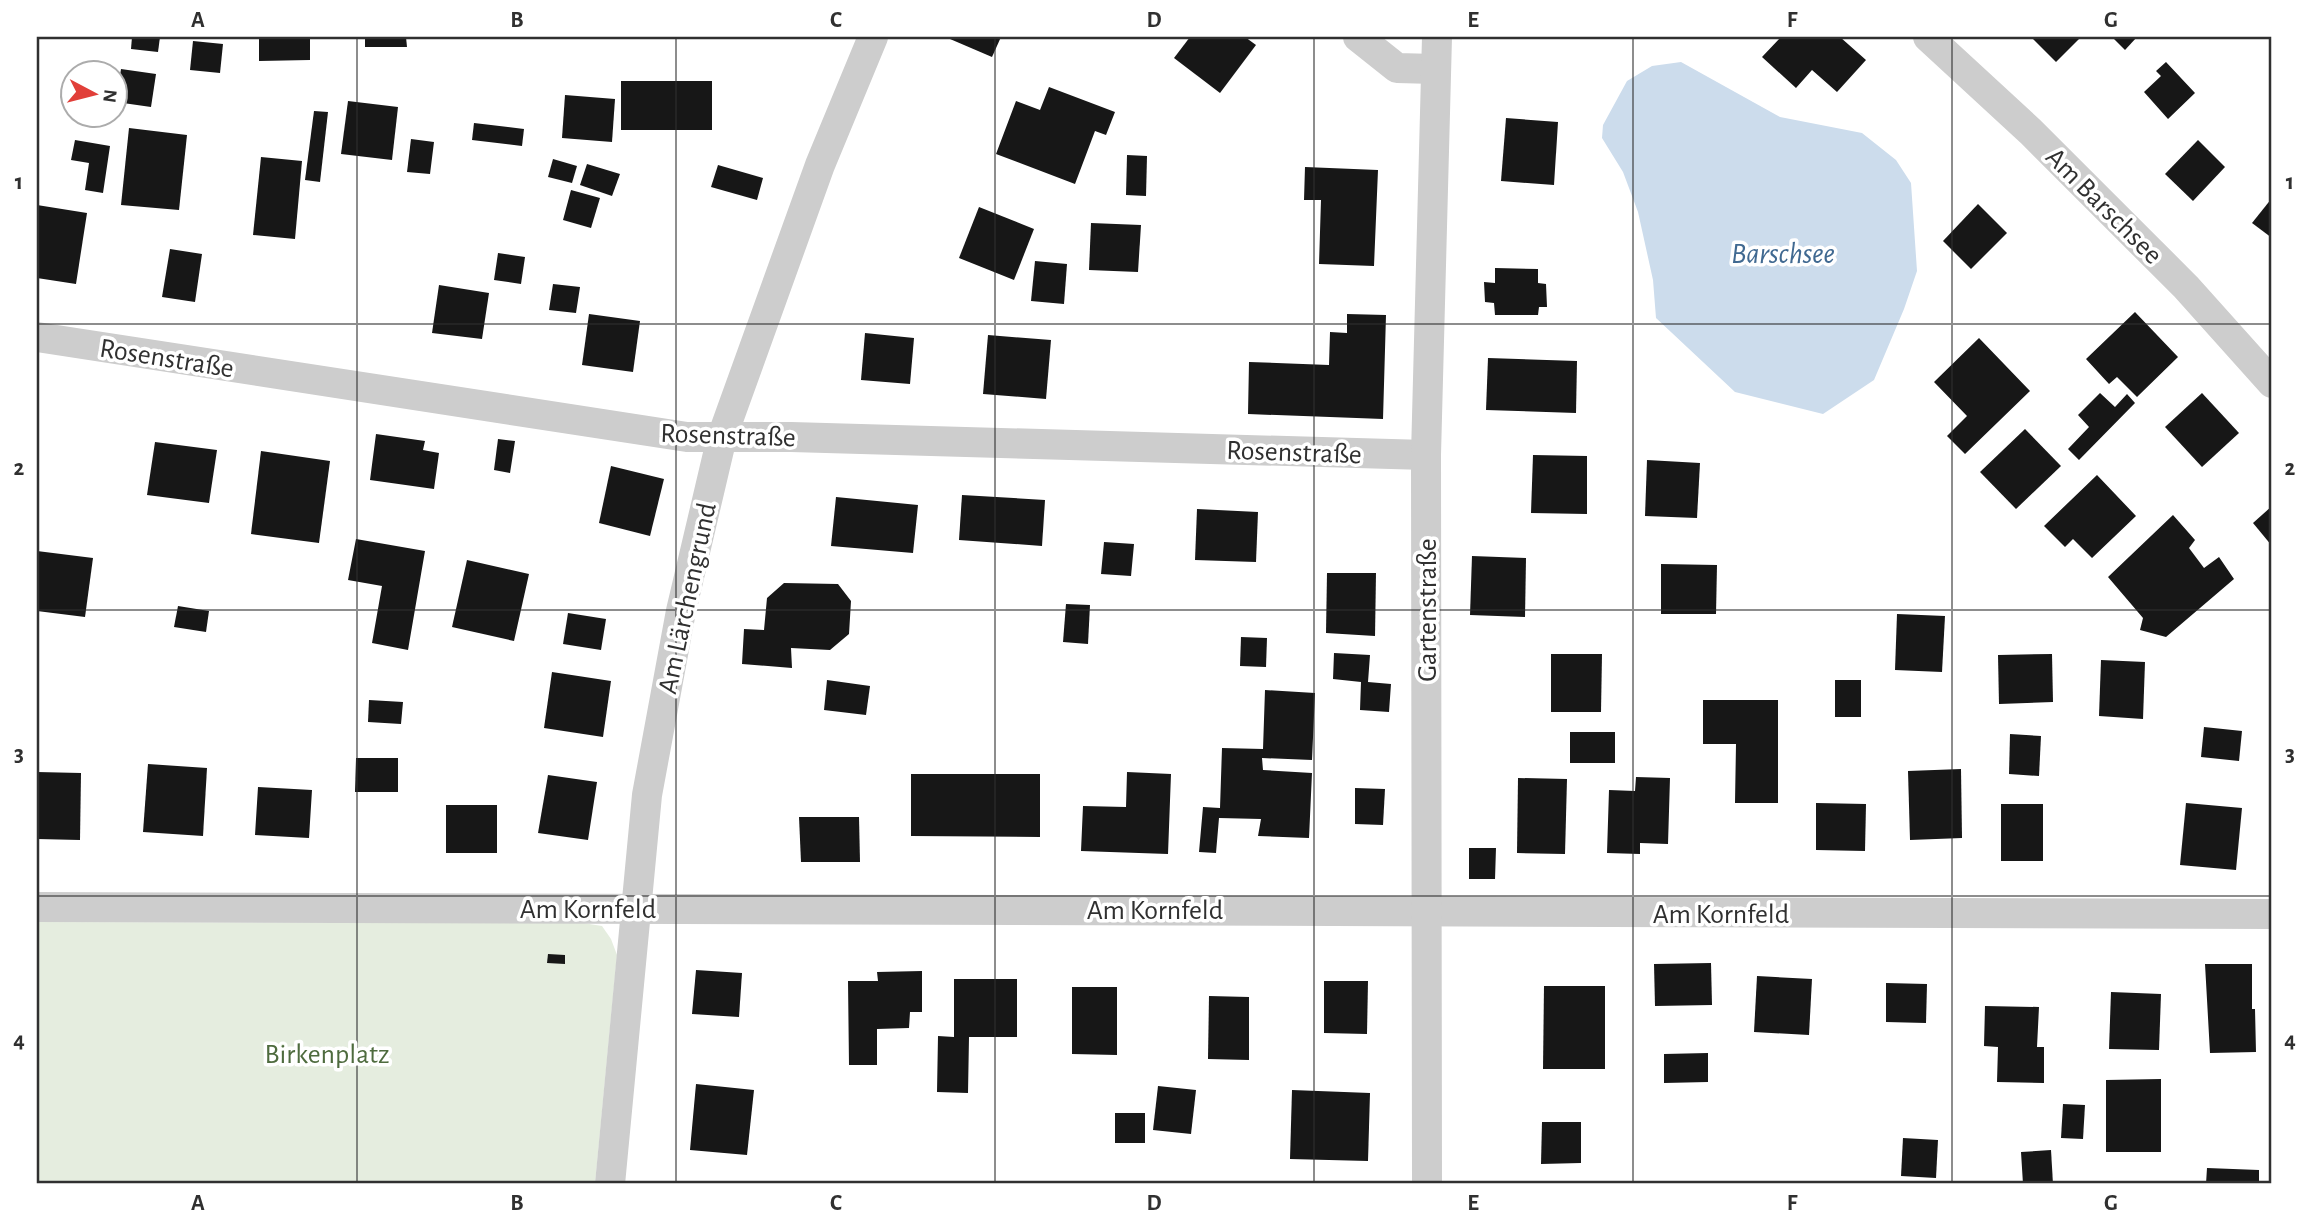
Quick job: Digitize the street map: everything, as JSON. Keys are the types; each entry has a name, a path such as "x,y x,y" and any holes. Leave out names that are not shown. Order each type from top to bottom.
{"street":[{"name":"Am Lärchengrund","path":"610,1184 647,795 681,611 722,437 820,165 873,37"},
{"path":"1358,37 1397,68 1435,69"},
{"name":"Gartenstraße","path":"1427,1184 1426,455 1437,37"},
{"name":"Am Barschsee","path":"1928,37 2031,132 2176,277 2272,383"},
{"name":"Rosenstraße","path":"37,337 687,438 805,437 1426,455"},
{"name":"Am Kornfeld","path":"37,906 2272,914"}],"green space":[{"name":"Birkenplatz","path":"37,922 583,923 602,926 617,955 595,1184 37,1184"}],"water":[{"name":"Barschsee","path":"1681,62 1780,117 1862,133 1896,160 1911,183 1917,271 1904,309 1874,380 1823,414 1735,392 1656,318 1653,280 1638,212 1623,172 1602,138 1603,125 1627,81 1652,66"}],"building":[{"path":"132,37 160,37 158,52 131,49"},
{"path":"259,37 310,37 310,60 259,61"},
{"path":"365,37 406,37 407,47 365,47"},
{"path":"1001,37 992,57 950,39"},
{"path":"1190,37 1245,37 1256,45 1220,93 1174,58"},
{"path":"1781,37 1840,37 1866,60 1837,92 1812,70 1796,88 1762,57"},
{"path":"2031,37 2081,37 2056,62"},
{"path":"2112,37 2137,37 2125,50"},
{"path":"193,41 223,44 220,73 190,70"},
{"path":"2166,62 2195,93 2168,119 2144,92 2161,76 2156,71"},
{"path":"130,70 156,74 151,107 130,104"},
{"path":"621,81 712,81 712,130 621,130"},
{"path":"1049,87 1115,112 1106,135 1095,131 1075,184 996,154 1016,101 1040,110"},
{"path":"565,95 615,99 612,142 562,138"},
{"path":"348,101 398,107 392,160 341,154"},
{"path":"314,111 328,112 320,182 305,180"},
{"path":"1506,118 1558,122 1554,185 1501,181"},
{"path":"474,123 524,129 522,146 472,140"},
{"path":"130,128 187,135 179,210 121,205"},
{"path":"411,139 434,142 430,174 407,172"},
{"path":"75,140 110,146 103,193 85,190 89,163 71,160"},
{"path":"2198,140 2225,167 2193,201 2165,174"},
{"path":"1127,155 1147,156 1146,196 1126,195"},
{"path":"261,157 302,161 295,239 253,235"},
{"path":"553,159 577,166 572,183 548,177"},
{"path":"587,164 620,174 612,196 580,185"},
{"path":"718,165 763,178 757,200 711,187"},
{"path":"1305,167 1378,170 1374,266 1319,264 1321,200 1304,200"},
{"path":"571,190 600,198 591,228 563,220"},
{"path":"2272,198 2272,238 2252,223"},
{"path":"1978,204 2007,233 1971,269 1943,241"},
{"path":"37,205 87,213 76,284 37,278"},
{"path":"979,207 1034,229 1014,280 959,258"},
{"path":"1091,223 1141,225 1138,272 1089,270"},
{"path":"170,249 202,254 195,302 162,297"},
{"path":"498,253 525,257 521,284 494,280"},
{"path":"1035,261 1067,264 1064,304 1031,301"},
{"path":"1495,268 1538,269 1538,283 1546,284 1547,307 1539,307 1538,315 1495,315 1494,303 1485,302 1484,282 1495,283"},
{"path":"553,284 580,287 576,313 549,310"},
{"path":"439,285 489,293 482,339 432,333"},
{"path":"2135,312 2178,357 2137,397 2117,377 2109,384 2086,359"},
{"path":"589,314 640,321 633,372 582,365"},
{"path":"1347,314 1386,315 1383,419 1248,414 1249,362 1329,365 1330,332 1347,333"},
{"path":"865,333 914,338 910,384 861,380"},
{"path":"988,335 1051,340 1046,399 983,394"},
{"path":"1979,338 2030,391 1965,454 1947,436 1967,416 1934,382"},
{"path":"1488,358 1577,361 1576,413 1486,410"},
{"path":"2100,393 2115,407 2127,394 2135,403 2079,460 2068,449 2089,427 2078,415"},
{"path":"2202,393 2239,433 2202,467 2165,427"},
{"path":"2025,429 2061,466 2016,509 1980,472"},
{"path":"376,434 425,441 423,450 439,453 434,489 370,480"},
{"path":"498,439 515,441 510,473 494,470"},
{"path":"155,442 217,450 209,503 147,495"},
{"path":"261,451 330,461 319,543 251,534"},
{"path":"1533,455 1587,456 1587,514 1531,513"},
{"path":"1647,460 1700,463 1697,518 1645,516"},
{"path":"611,466 664,479 650,536 599,523"},
{"path":"2097,475 2136,516 2092,558 2073,539 2065,547 2044,526"},
{"path":"962,495 1045,500 1042,546 959,540"},
{"path":"836,497 918,505 913,553 831,546"},
{"path":"2272,506 2272,546 2253,523"},
{"path":"1197,509 1258,512 1256,562 1195,560"},
{"path":"2173,515 2195,540 2189,548 2204,568 2219,557 2234,579 2166,637 2140,630 2143,618 2108,577"},
{"path":"356,539 425,551 408,650 372,643 382,586 348,580"},
{"path":"1104,542 1134,544 1131,576 1101,574"},
{"path":"37,551 93,558 85,617 37,611"},
{"path":"1472,556 1526,558 1525,617 1470,615"},
{"path":"467,560 529,574 514,641 452,627"},
{"path":"1661,564 1717,565 1716,614 1661,614"},
{"path":"1327,573 1376,573 1375,636 1326,633"},
{"path":"784,583 838,584 851,601 849,634 830,650 791,648 792,668 742,664 744,629 764,630 767,598"},
{"path":"1066,604 1090,605 1088,644 1063,642"},
{"path":"178,606 209,611 206,632 174,627"},
{"path":"568,613 606,619 601,650 563,644"},
{"path":"1897,614 1945,616 1942,672 1895,670"},
{"path":"1241,637 1267,638 1266,667 1240,666"},
{"path":"1334,653 1370,655 1368,682 1391,684 1389,712 1360,710 1361,682 1333,679"},
{"path":"1551,654 1602,654 1601,712 1551,712"},
{"path":"2052,654 2053,702 1999,704 1998,655"},
{"path":"2101,660 2145,662 2143,719 2099,716"},
{"path":"552,672 611,681 603,737 544,728"},
{"path":"827,680 870,686 866,715 824,710"},
{"path":"1835,680 1861,680 1861,717 1835,717"},
{"path":"1265,690 1315,693 1312,760 1262,758 1263,770 1312,773 1309,838 1258,836 1261,819 1219,818 1216,853 1199,852 1203,807 1220,808 1222,748 1263,749"},
{"path":"369,700 403,702 401,724 368,722"},
{"path":"1703,700 1778,700 1778,803 1735,803 1736,744 1703,744"},
{"path":"2204,727 2242,731 2239,761 2201,757"},
{"path":"1570,732 1615,732 1615,763 1570,763"},
{"path":"2010,734 2041,736 2039,776 2009,774"},
{"path":"356,758 398,758 398,792 355,792"},
{"path":"148,764 207,768 203,836 143,832"},
{"path":"1961,769 1962,838 1910,840 1908,771"},
{"path":"37,772 81,773 80,840 37,839"},
{"path":"1127,772 1171,774 1168,854 1081,851 1083,806 1126,807"},
{"path":"911,774 1040,774 1040,837 911,836"},
{"path":"548,775 597,782 588,840 538,833"},
{"path":"1636,777 1670,778 1668,844 1640,843 1640,854 1607,853 1609,790 1635,791"},
{"path":"1518,778 1567,779 1565,854 1517,853"},
{"path":"258,787 312,790 309,838 255,835"},
{"path":"1355,788 1385,789 1383,825 1355,824"},
{"path":"1816,803 1866,804 1865,851 1816,850"},
{"path":"2186,803 2242,808 2236,870 2180,865"},
{"path":"2001,804 2043,804 2043,861 2001,861"},
{"path":"446,805 497,805 497,853 446,853"},
{"path":"799,817 859,817 860,862 801,862"},
{"path":"1469,848 1496,848 1495,879 1469,879"},
{"path":"548,954 565,955 565,964 547,963"},
{"path":"1711,963 1712,1005 1655,1006 1654,964"},
{"path":"2205,964 2252,964 2256,1052 2210,1053"},
{"path":"696,970 742,973 739,1017 692,1014"},
{"path":"922,971 922,1012 910,1012 909,1028 877,1029 877,1065 849,1065 848,981 878,981 877,972"},
{"path":"1757,976 1812,979 1809,1035 1754,1032"},
{"path":"954,979 1017,979 1017,1037 969,1037 968,1093 937,1092 938,1036 954,1037"},
{"path":"1324,981 1368,981 1367,1034 1324,1033"},
{"path":"1886,983 1927,984 1926,1023 1886,1022"},
{"path":"1544,986 1605,986 1605,1069 1543,1069"},
{"path":"1072,987 1117,987 1117,1055 1072,1054"},
{"path":"2111,992 2161,994 2159,1050 2109,1049"},
{"path":"1209,996 1249,997 1249,1060 1208,1059"},
{"path":"1985,1006 2039,1007 2037,1047 2044,1047 2044,1083 1997,1082 1998,1047 1984,1046"},
{"path":"1708,1053 1708,1082 1664,1083 1664,1054"},
{"path":"2161,1079 2161,1152 2106,1152 2106,1080"},
{"path":"696,1084 754,1090 747,1155 690,1150"},
{"path":"1158,1086 1196,1090 1191,1134 1153,1130"},
{"path":"1292,1090 1370,1093 1368,1161 1290,1159"},
{"path":"2063,1104 2085,1105 2083,1139 2061,1138"},
{"path":"1115,1113 1145,1113 1145,1143 1115,1143"},
{"path":"1542,1122 1581,1122 1581,1163 1541,1164"},
{"path":"1903,1138 1938,1140 1936,1178 1901,1176"},
{"path":"2051,1150 2053,1184 2023,1184 2021,1152"},
{"path":"2207,1168 2259,1170 2259,1184 2206,1184"}]}
